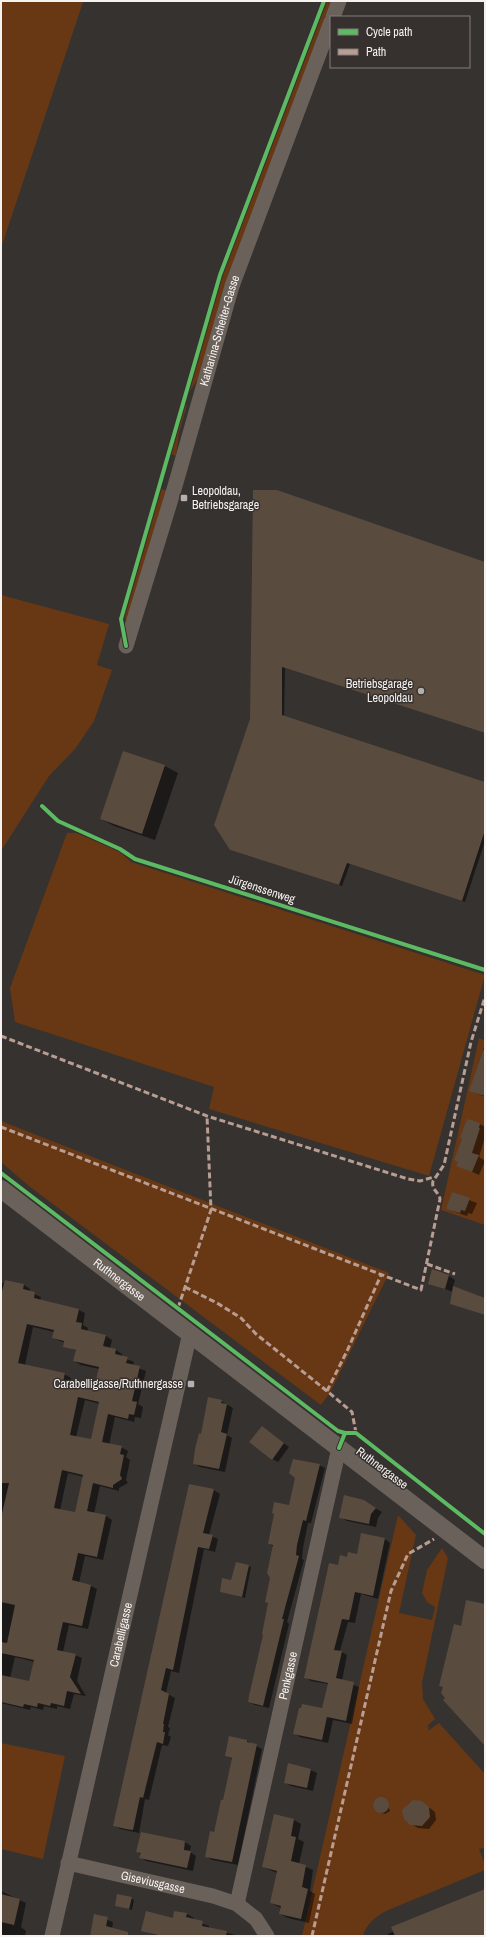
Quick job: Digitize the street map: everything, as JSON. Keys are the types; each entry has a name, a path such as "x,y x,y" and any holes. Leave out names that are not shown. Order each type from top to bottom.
{"street":[{"path":"333,16 339,1"},
{"name":"Katharina-Scheiter-Gasse","path":"126,646 175,486 232,286 330,25"},
{"name":"Ruthnergasse","path":"1,1189 485,1560"},
{"name":"Carabelligasse","path":"52,1936 190,1333"},
{"name":"Penkgasse","path":"237,1904 339,1448"},
{"name":"Giseviusgasse","path":"68,1863 213,1896 237,1904 256,1919 267,1936"}],"shaded area":[{"path":"1,1 83,2 1,248"},
{"path":"327,1 331,1 224,288 198,379 188,394 220,281"},
{"path":"185,405 187,405 179,433 176,456 171,454"},
{"path":"161,489 166,490 128,618 126,620 124,618"},
{"path":"1,595 109,624 97,665 112,670 94,721 75,749 49,776 1,851"},
{"path":"67,833 76,833 118,850 131,862 485,975 429,1176 209,1109 214,1087 15,1022 10,988"},
{"path":"479,1038 485,1041 485,1225 441,1210"},
{"path":"1,1121 389,1273 331,1391 321,1405 29,1186 1,1162"},
{"path":"398,1515 416,1535 399,1613 432,1620 435,1607 427,1602 422,1593 427,1570 442,1548 448,1558 422,1683 423,1699 435,1719 427,1726 429,1727 428,1731 439,1723 485,1774 485,1851 484,1848 479,1849 485,1864 485,1870 386,1911 372,1921 366,1928 363,1936 302,1936"},
{"path":"1,1743 65,1756 43,1859 1,1849"}],"building":[{"name":"Betriebsgarage Leopoldau","path":"253,490 277,490 485,562 485,733 282,667 282,715 485,782 485,830 462,901 347,863 339,885 230,850 214,825 250,719"},
{"path":"123,751 165,765 142,834 100,819"},
{"path":"483,1050 485,1050 485,1096 469,1091"},
{"path":"468,1119 480,1123 480,1128 472,1153 479,1155 472,1172 456,1166 458,1162 454,1160 462,1139 460,1138"},
{"path":"452,1192 470,1198 465,1211 461,1210 460,1213 446,1209"},
{"path":"432,1269 449,1275 445,1289 428,1284"},
{"path":"5,1280 24,1284 23,1289 35,1292 34,1298 79,1309 76,1322 82,1323 81,1329 106,1335 103,1346 116,1349 115,1354 128,1357 126,1363 140,1366 132,1401 137,1402 134,1415 129,1414 128,1419 108,1414 102,1442 122,1446 120,1454 124,1455 120,1475 122,1479 113,1485 113,1488 93,1483 87,1511 106,1515 97,1557 78,1553 72,1580 91,1585 82,1626 63,1622 60,1635 57,1650 76,1654 70,1677 81,1694 67,1691 64,1706 51,1703 50,1706 38,1703 37,1707 24,1704 23,1707 1,1702 1,1675 29,1681 34,1660 1,1653 1,1642 7,1643 15,1605 1,1602 1,1518 9,1483 1,1483 1,1295","holes":["27,1324 54,1330 52,1338 64,1341 63,1347 76,1350 73,1361 99,1367 94,1388 63,1382 65,1373 18,1363","78,1397 99,1402 91,1439 70,1435","62,1470 83,1475 75,1512 54,1508"]},
{"path":"453,1286 485,1298 485,1315 450,1304"},
{"path":"208,1397 222,1400 221,1403 227,1404 221,1432 227,1434 219,1469 193,1464 195,1449 199,1433 201,1434"},
{"path":"262,1426 284,1443 272,1460 249,1442"},
{"path":"293,1459 320,1464 306,1521 303,1520 297,1545 296,1555 299,1556 282,1619 284,1619 263,1706 248,1702 263,1635 268,1603 265,1602 270,1578 267,1573 273,1545 268,1544 274,1514 272,1513 274,1502 289,1505 295,1478 289,1473"},
{"path":"189,1484 214,1489 203,1533 213,1535 209,1549 198,1547 173,1670 166,1668 161,1690 169,1694 163,1724 163,1732 165,1732 163,1744 157,1742 143,1798 140,1797 133,1830 126,1829 113,1826"},
{"path":"344,1495 364,1500 376,1508 371,1514 369,1524 339,1518"},
{"path":"361,1533 385,1538 373,1596 355,1592 349,1620 342,1619 334,1650 342,1651 336,1678 354,1682 346,1721 327,1717 322,1740 293,1734 299,1708 301,1708 302,1704 322,1708 328,1683 304,1678 329,1563 338,1565 340,1555 347,1557 348,1552 357,1554"},
{"path":"236,1562 249,1565 242,1597 220,1592 222,1578 231,1580"},
{"path":"466,1600 485,1604 485,1746 443,1700 445,1698 441,1693 443,1687 439,1686 454,1624 461,1626"},
{"path":"229,1736 257,1744 232,1862 205,1857 210,1831 214,1832 221,1800 223,1800 232,1758 225,1756"},
{"path":"288,1763 311,1769 307,1788 284,1783"},
{"path":"378,1797 384,1797 389,1802 387,1811 384,1813 378,1813 373,1808 373,1802"},
{"path":"413,1800 422,1801 429,1807 430,1817 422,1826 410,1825 404,1819 402,1810"},
{"path":"274,1814 294,1819 291,1836 296,1837 291,1861 306,1865 302,1887 308,1889 301,1919 279,1914 281,1906 270,1903 277,1871 262,1867"},
{"path":"141,1832 185,1841 184,1850 191,1851 187,1868 139,1858 141,1853 136,1852"},
{"path":"485,1889 485,1936 395,1936 391,1927"},
{"path":"1,1894 20,1899 14,1925 1,1922"},
{"path":"117,1894 132,1897 129,1909 115,1906"},
{"path":"146,1911 173,1918 174,1911 187,1913 186,1917 203,1921 202,1926 227,1931 226,1936 162,1936 141,1931"},
{"path":"94,1914 108,1917 106,1926 128,1932 128,1936 90,1936"}],"marked path":[{"path":"1,1127 421,1290 440,1199 433,1187 433,1181 444,1165 471,1042 485,997"},
{"path":"1,1036 207,1116 408,1179 420,1181 434,1177"},
{"path":"178,1308 211,1210 207,1116"},
{"path":"427,1264 455,1274"},
{"path":"356,1433 352,1412 327,1391 347,1351 381,1275"},
{"path":"185,1287 217,1303 241,1318 256,1334 327,1391"},
{"path":"312,1936 391,1591 408,1554 434,1539"}],"cycle path":[{"path":"126,646 121,619 220,275 324,1"},
{"name":"Jürgenssenweg","path":"42,806 58,821 120,849 135,859 485,970"},
{"path":"1,1173 338,1431 345,1433"},
{"path":"339,1448 345,1433 356,1433 485,1534"}],"place":[{"name":"Leopoldau, Betriebsgarage","path":"184,498"},
{"name":"Betriebsgarage Leopoldau","path":"421,691"},
{"name":"Carabelligasse/Ruthnergasse","path":"191,1384"}]}
